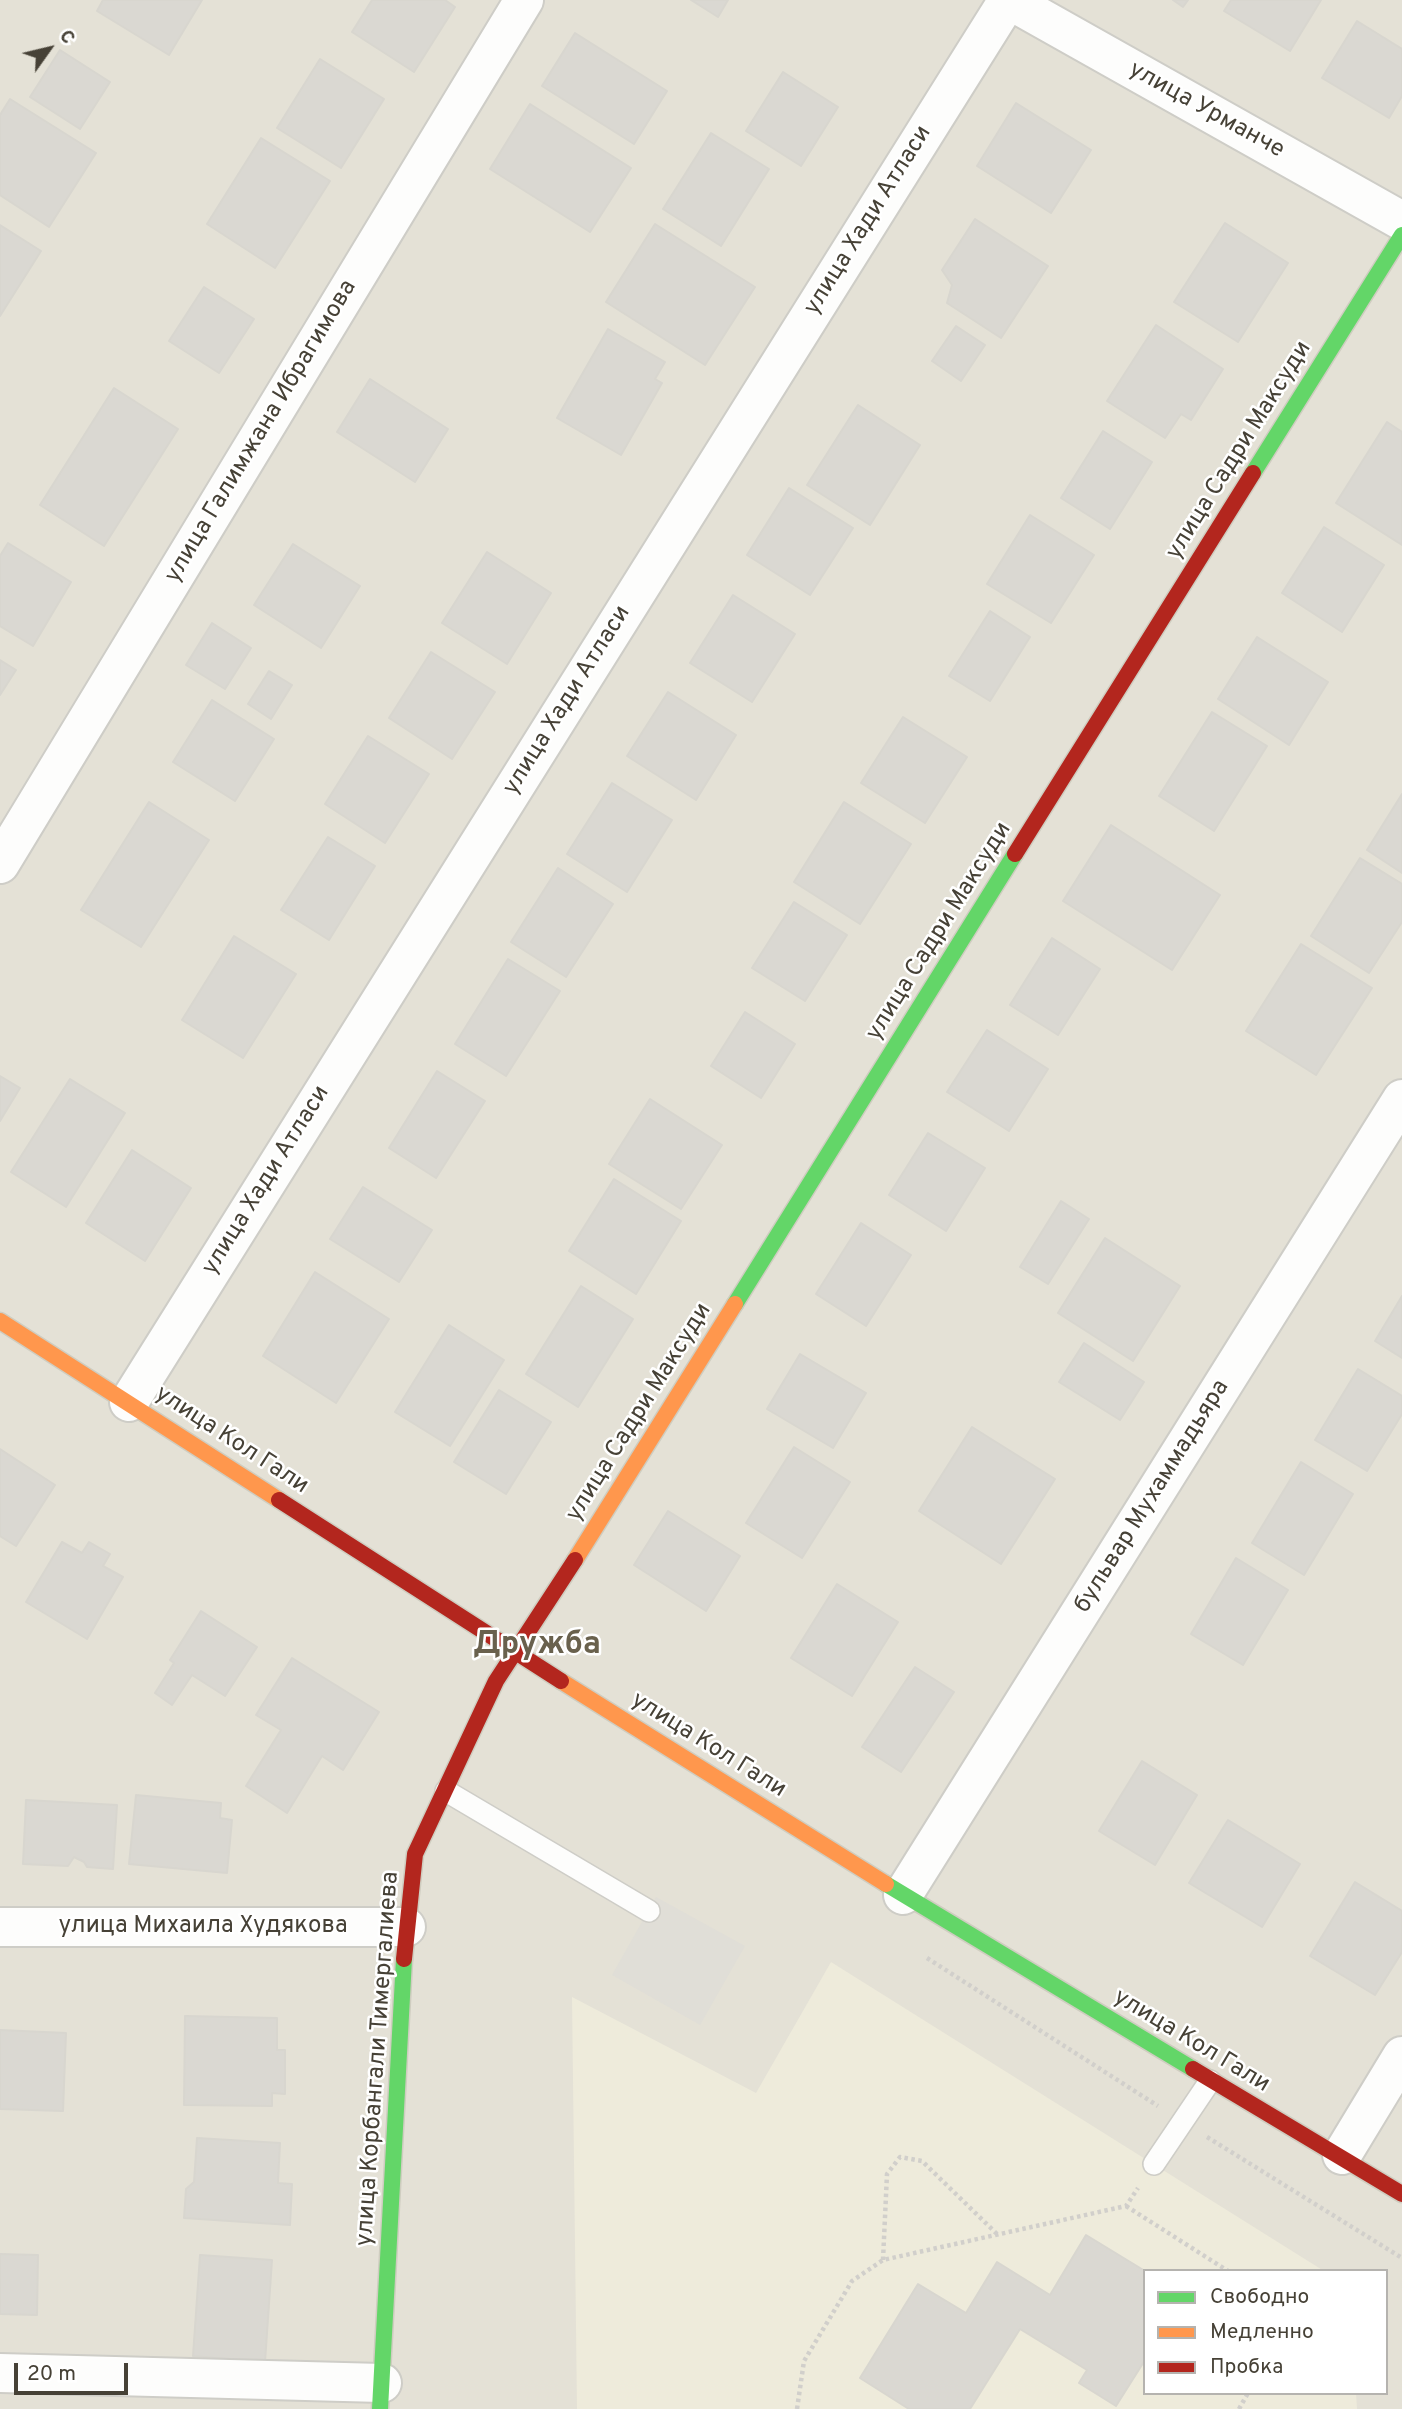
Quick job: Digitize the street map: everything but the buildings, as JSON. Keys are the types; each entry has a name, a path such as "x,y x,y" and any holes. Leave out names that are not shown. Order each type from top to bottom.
{"street":[{"name":"улица Галимжана Ибрагимова","path":"0,864 524,0"},
{"name":"улица Урманче","path":"1009,0 1402,221"},
{"name":"улица Хади Атласи","path":"129,1402 1009,0"},
{"name":"улица Садри Максуди","path":"517,1653 1402,235"},
{"name":"бульвар Мухаммадьяра","path":"903,1895 1402,1099"},
{"name":"улица Кол Гали","path":"0,1321 517,1653 903,1895 1210,2081 1342,2155 1402,2193"},
{"name":"улица Корбангали Тимергалиева","path":"381,2396 407,1927 415,1854 496,1681 517,1653"},
{"name":"улица Михаила Худякова","path":"0,1927 407,1927"},
{"path":"1342,2155 1402,2056"},
{"path":"0,2373 381,2396"}],"lane":[{"path":"446,1791 649,1910"},
{"path":"1154,2164 1210,2081"}],"path":[{"path":"926,1958 1182,2122 1402,2258"},
{"path":"883,2259 887,2174 900,2157 922,2161 997,2234"},
{"path":"797,2409 804,2361 852,2281 883,2259 1126,2206 1154,2164"},
{"path":"1126,2206 1225,2269"}],"shaded area":[{"path":"0,0 1402,0 1402,2409 0,2409"},
{"path":"656,1897 745,1946 700,2025 612,1975"},
{"path":"831,1962 1321,2269 1143,2269 1143,2395 1356,2395 1357,2409 577,2409 572,1997 756,2093"}],"traffic: fast":[{"path":"1253,473 1402,235"},
{"path":"735,1304 1015,854"},
{"path":"886,1884 1193,2069"},
{"path":"380,2409 404,1959"}],"traffic: slow":[{"path":"575,1560 735,1304"},
{"path":"0,1321 279,1500"},
{"path":"561,1681 886,1884"}],"traffic: jam":[{"path":"1015,854 1253,473"},
{"path":"279,1500 561,1681"},
{"path":"404,1959 415,1854 496,1681 575,1560"},
{"path":"1193,2069 1402,2194"}],"district":[{"name":"Дружба","path":"537,1647"}]}
